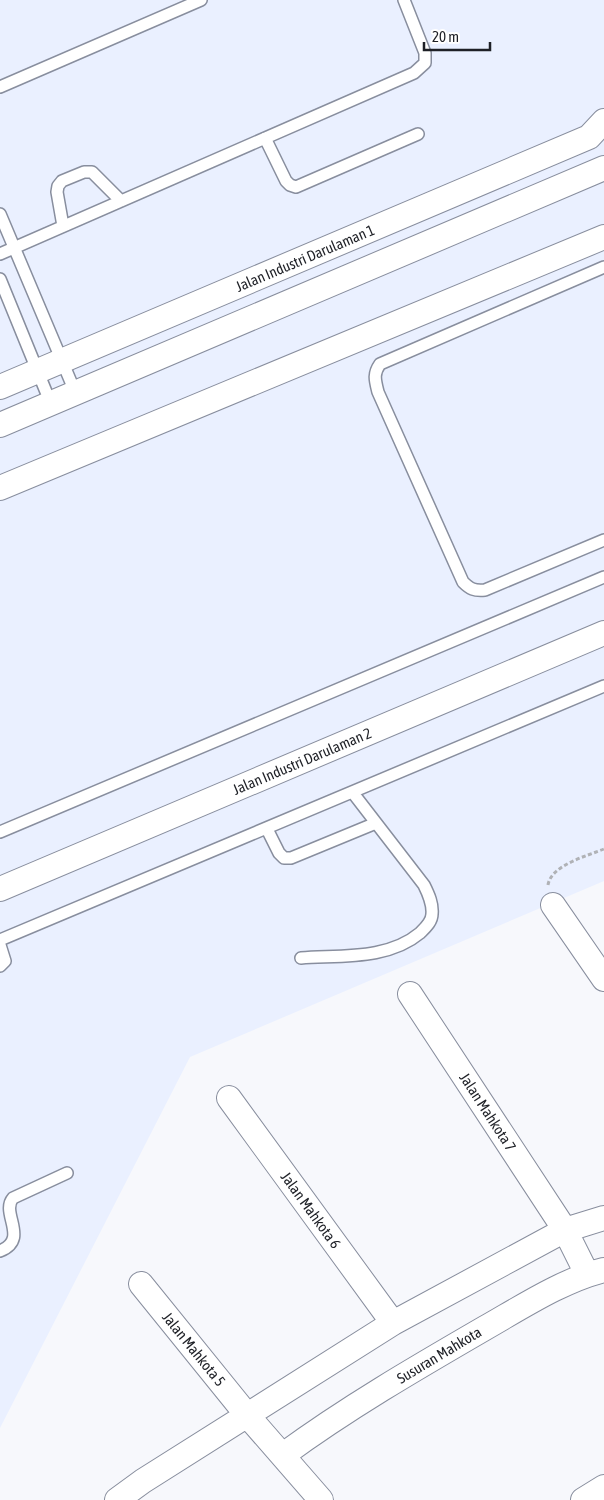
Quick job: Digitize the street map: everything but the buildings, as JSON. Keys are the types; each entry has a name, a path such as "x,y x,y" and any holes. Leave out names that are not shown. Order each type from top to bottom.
{"street":[{"name":"Jalan Industri Darulaman 1","path":"0,387 589,137 604,120"},
{"path":"0,425 604,168"},
{"path":"0,488 604,237"},
{"name":"Jalan Industri Darulaman 2","path":"0,889 604,633"},
{"path":"553,905 604,979"},
{"name":"Jalan Mahkota 7","path":"410,994 565,1230 595,1272"},
{"name":"Jalan Mahkota 6","path":"229,1098 393,1323"},
{"path":"117,1500 143,1481 393,1323 565,1230 604,1218"},
{"name":"Susuran Mahkota","path":"283,1455 307,1437 422,1364 529,1303 595,1272"},
{"name":"Jalan Mahkota 5","path":"141,1284 247,1415 321,1500"},
{"path":"583,1500 604,1487"}],"lane":[{"path":"0,87 201,0"},
{"path":"0,254 414,73 425,63 425,53 404,0"},
{"path":"265,138 286,181 296,187 418,134"},
{"path":"63,226 57,192 62,180 84,172 92,172 122,201"},
{"path":"0,214 76,394"},
{"path":"604,267 380,364 375,371 374,378 378,392 463,582 469,588 475,591 485,590 604,540"},
{"path":"0,279 51,404"},
{"path":"0,832 604,576"},
{"path":"0,940 604,686"},
{"path":"301,958 373,953 393,948 412,939 427,926 432,916 431,901 424,885 353,792"},
{"path":"267,829 279,853 284,858 291,858 376,823"},
{"path":"0,945 5,962 0,966"},
{"path":"0,1251 12,1242 14,1236 7,1207 8,1202 12,1198 67,1174"}],"path":[{"path":"562,866 604,849"}],"shaded area":[{"path":"0,0 604,0 604,881 190,1057 0,1428"}]}
